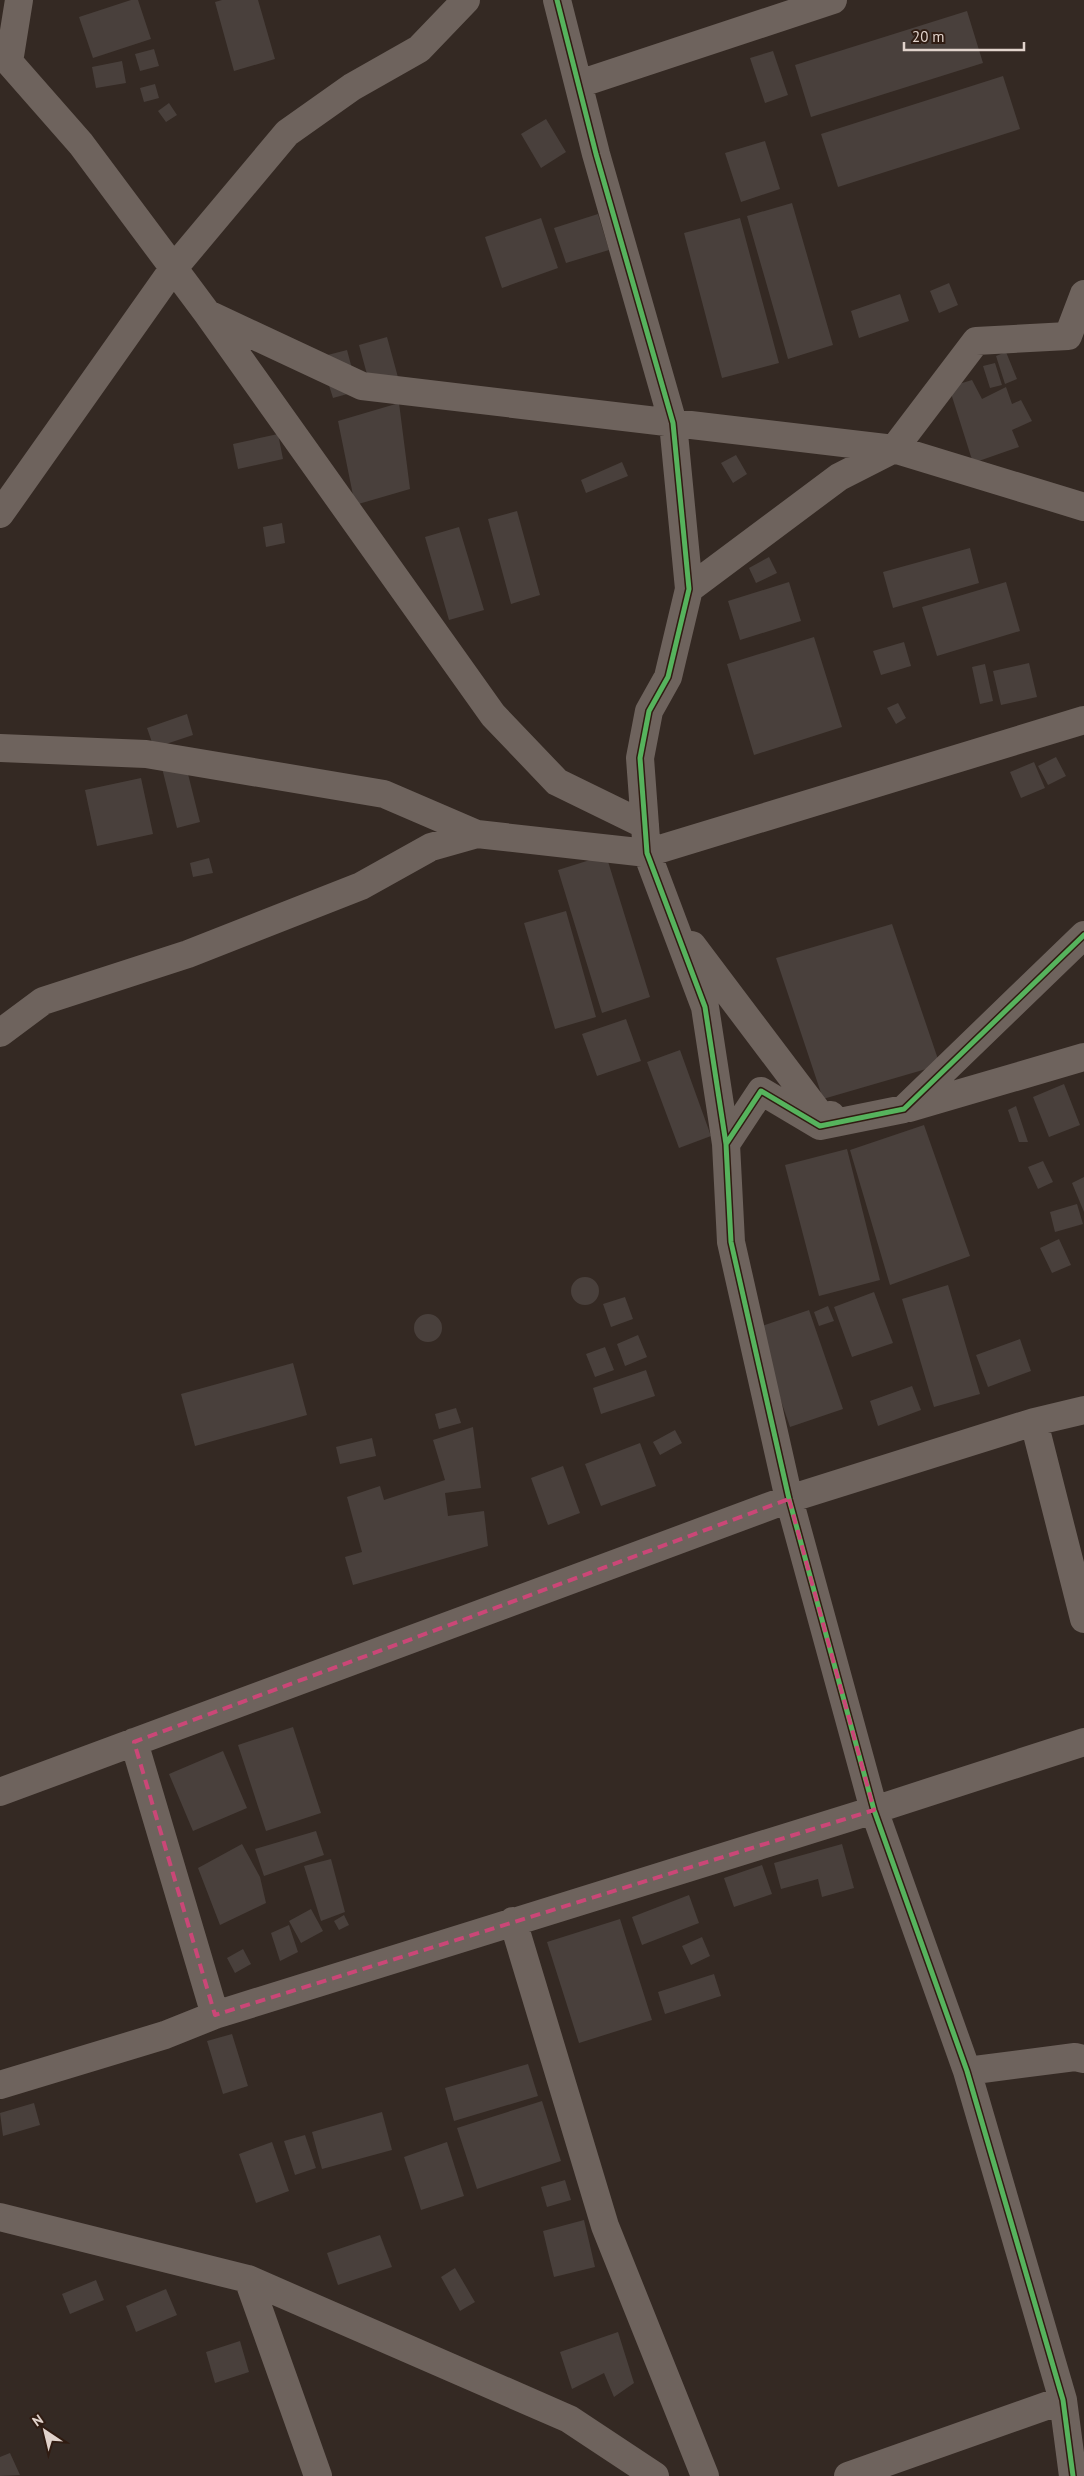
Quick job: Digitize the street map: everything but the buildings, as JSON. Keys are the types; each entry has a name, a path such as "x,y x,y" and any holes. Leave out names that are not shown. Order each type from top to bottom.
{"street":[{"path":"20,0 4,60 81,144 206,313 493,715 557,782 645,825"},
{"path":"0,514 173,269 287,133 352,87 419,49 466,0"},
{"path":"557,0 596,154 672,424 689,589 668,677 649,711 640,758 647,854 676,924 705,1007 726,1144 731,1242 789,1499 874,1810 967,2071 1063,2400 1073,2476"},
{"path":"579,84 833,0"},
{"path":"689,589 839,477 894,449 976,341 1068,336 1084,294"},
{"path":"206,313 362,386 894,449 1084,507"},
{"path":"0,748 146,754 384,794 477,834 647,854 1084,720"},
{"path":"0,1033 43,1001 188,954 361,886 431,847 477,834"},
{"path":"676,924 821,1116 904,1109 1084,935"},
{"path":"726,1144 761,1091 820,1126 904,1109 1084,1057"},
{"path":"0,1792 789,1499 1034,1422 1084,1410"},
{"path":"1034,1422 1084,1619"},
{"path":"134,1742 215,2015"},
{"path":"0,2085 165,2035 215,2015 874,1810 1084,1742"},
{"path":"513,1921 605,2226 705,2476"},
{"path":"967,2071 1075,2057 1084,2058"},
{"path":"0,2217 248,2279 568,2419 655,2476"},
{"path":"248,2279 318,2476"},
{"path":"848,2476 1063,2400"}],"highlighted area":[{"path":"789,1499 874,1810 215,2015 134,1742"}],"cycle path":[{"path":"557,0 596,154 673,423 689,589 668,677 649,711 640,758 647,853 705,1007 726,1144"},
{"path":"1073,2476 1063,2400 967,2071 874,1810 789,1499 731,1242 726,1144 761,1091 820,1126 904,1109 1084,935"}]}
